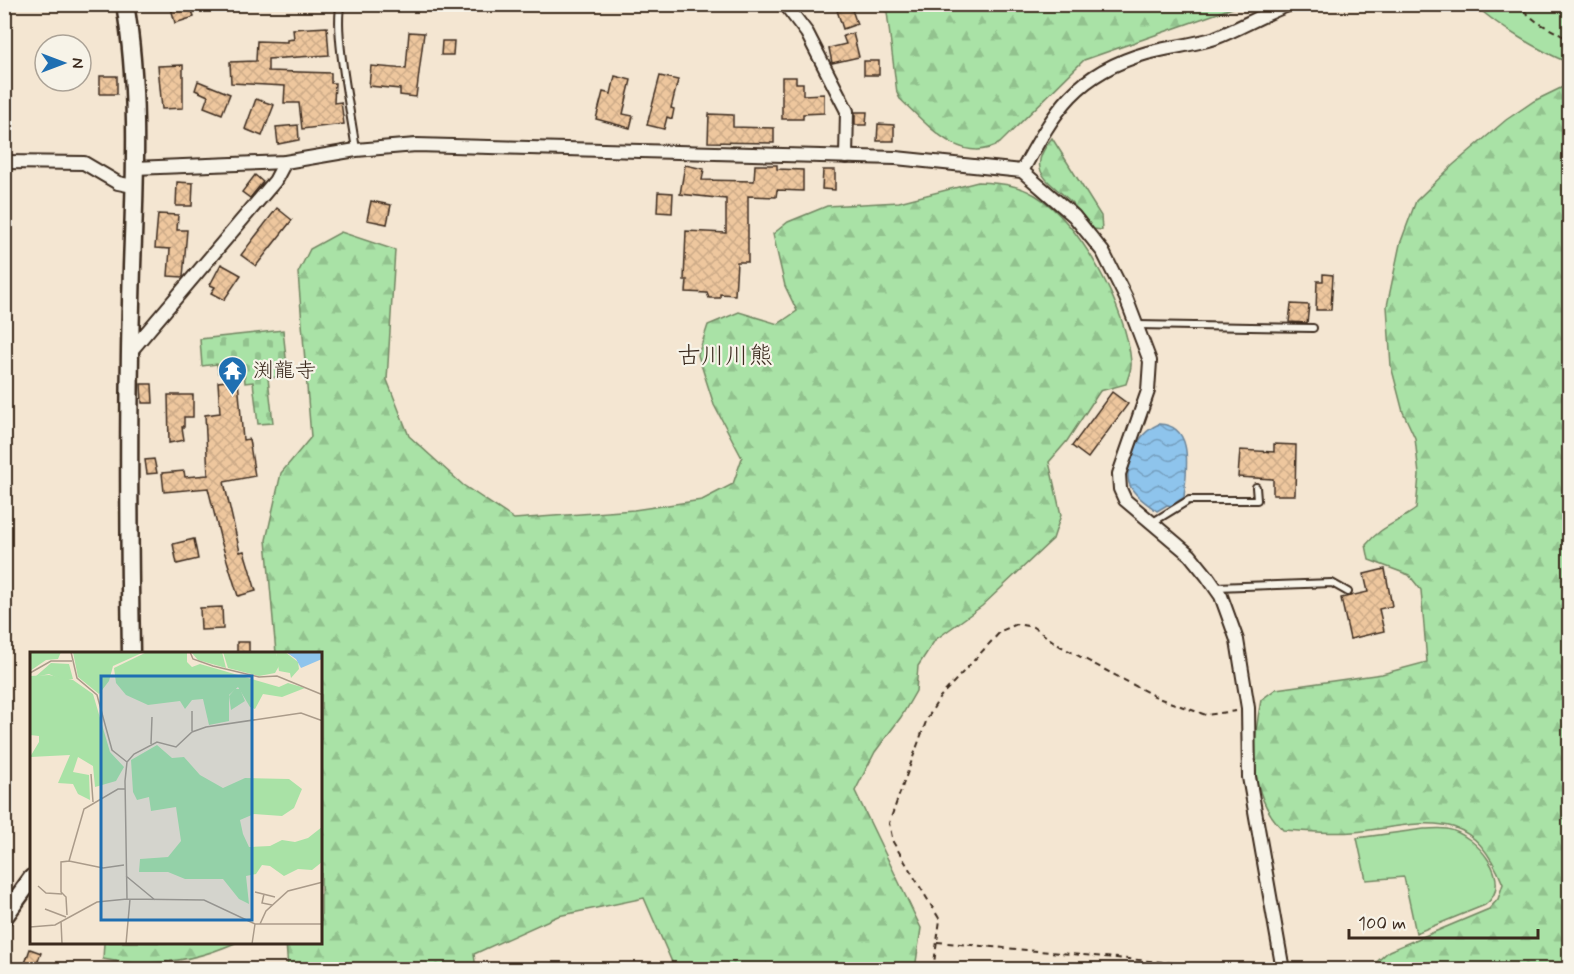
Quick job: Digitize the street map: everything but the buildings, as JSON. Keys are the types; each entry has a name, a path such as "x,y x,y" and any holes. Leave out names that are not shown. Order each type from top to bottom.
{"street":[{"path":"125,4 130,35 134,168 130,352 131,652"},
{"path":"785,4 807,33 847,111 846,157"},
{"path":"1022,171 1062,104 1097,72 1149,53 1214,38 1291,4"},
{"path":"134,168 285,162 356,150 416,146 846,157 978,165 1022,171 1074,216 1103,252 1150,361 1151,379 1119,474 1120,489 1125,500 1190,555 1216,587 1237,640 1248,708 1249,777 1283,969"},
{"path":"4,162 84,163 118,183 133,186"},
{"path":"130,352 275,181 285,162"},
{"path":"4,917 30,881"}],"lane":[{"path":"341,4 339,13 341,38 356,150"},
{"path":"1136,325 1313,328"},
{"path":"1152,523 1189,500 1257,500 1256,487"},
{"path":"1216,587 1332,583 1348,592"}],"path":[{"path":"1516,4 1537,22 1569,40"},
{"path":"933,969 940,920 936,909 893,842 889,823 927,719 940,697 1001,631 1017,624 1033,627 1060,646 1158,698 1206,715 1226,714 1248,708"},
{"path":"937,942 1251,969"}],"green space":[{"path":"873,5 1241,5 1084,60 1000,143 986,149 972,150 945,139 900,99 897,93 887,12"},
{"path":"1475,5 1569,5 1569,63 1520,38"},
{"path":"1569,84 1570,945 1564,969 1369,969 1389,951 1489,909 1498,899 1503,884 1490,858 1476,840 1460,830 1442,825 1423,824 1344,833 1283,830 1272,816 1258,785 1255,752 1261,700 1276,689 1382,674 1427,662 1421,590 1409,575 1369,560 1366,545 1383,529 1416,509 1419,475 1415,438 1403,412 1391,366 1387,306 1400,244 1416,201 1453,165 1506,120 1534,101"},
{"path":"1052,138 1101,216 1102,230 1093,229 1075,206 1042,173 1040,158"},
{"path":"978,182 1008,185 1035,195 1069,225 1099,269 1121,318 1128,341 1131,365 1126,384 1100,391 1067,441 1049,462 1061,515 1053,539 982,606 935,640 918,666 916,691 901,717 875,752 855,791 921,928 915,969 675,969 644,898 558,916 474,954 476,969 288,969 286,944 322,944 322,652 276,652 266,540 281,473 311,437 298,273 310,249 341,232 395,250 387,380 409,436 463,485 514,519 634,510 702,500 733,484 742,458 714,405 698,355 708,325 739,312 778,324 797,311 785,286 773,234 788,222 827,206 899,202"},
{"path":"283,330 288,376 268,378 273,423 258,424 253,382 245,383 244,371 218,373 217,364 202,366 200,339"},
{"path":"1424,829 1447,829 1470,840 1488,860 1494,872 1496,884 1493,895 1485,905 1416,933 1404,877 1366,880 1357,838"},
{"path":"104,944 233,944 187,959 154,963 103,959"}],"water":[{"path":"1159,424 1171,426 1179,432 1184,441 1187,463 1184,497 1171,506 1167,505 1157,511 1134,492 1128,479 1128,471 1141,438"}],"place":[{"name":"渕龍寺","path":"232,396"}],"district":[{"name":"古川川熊","path":"725,355"}]}
